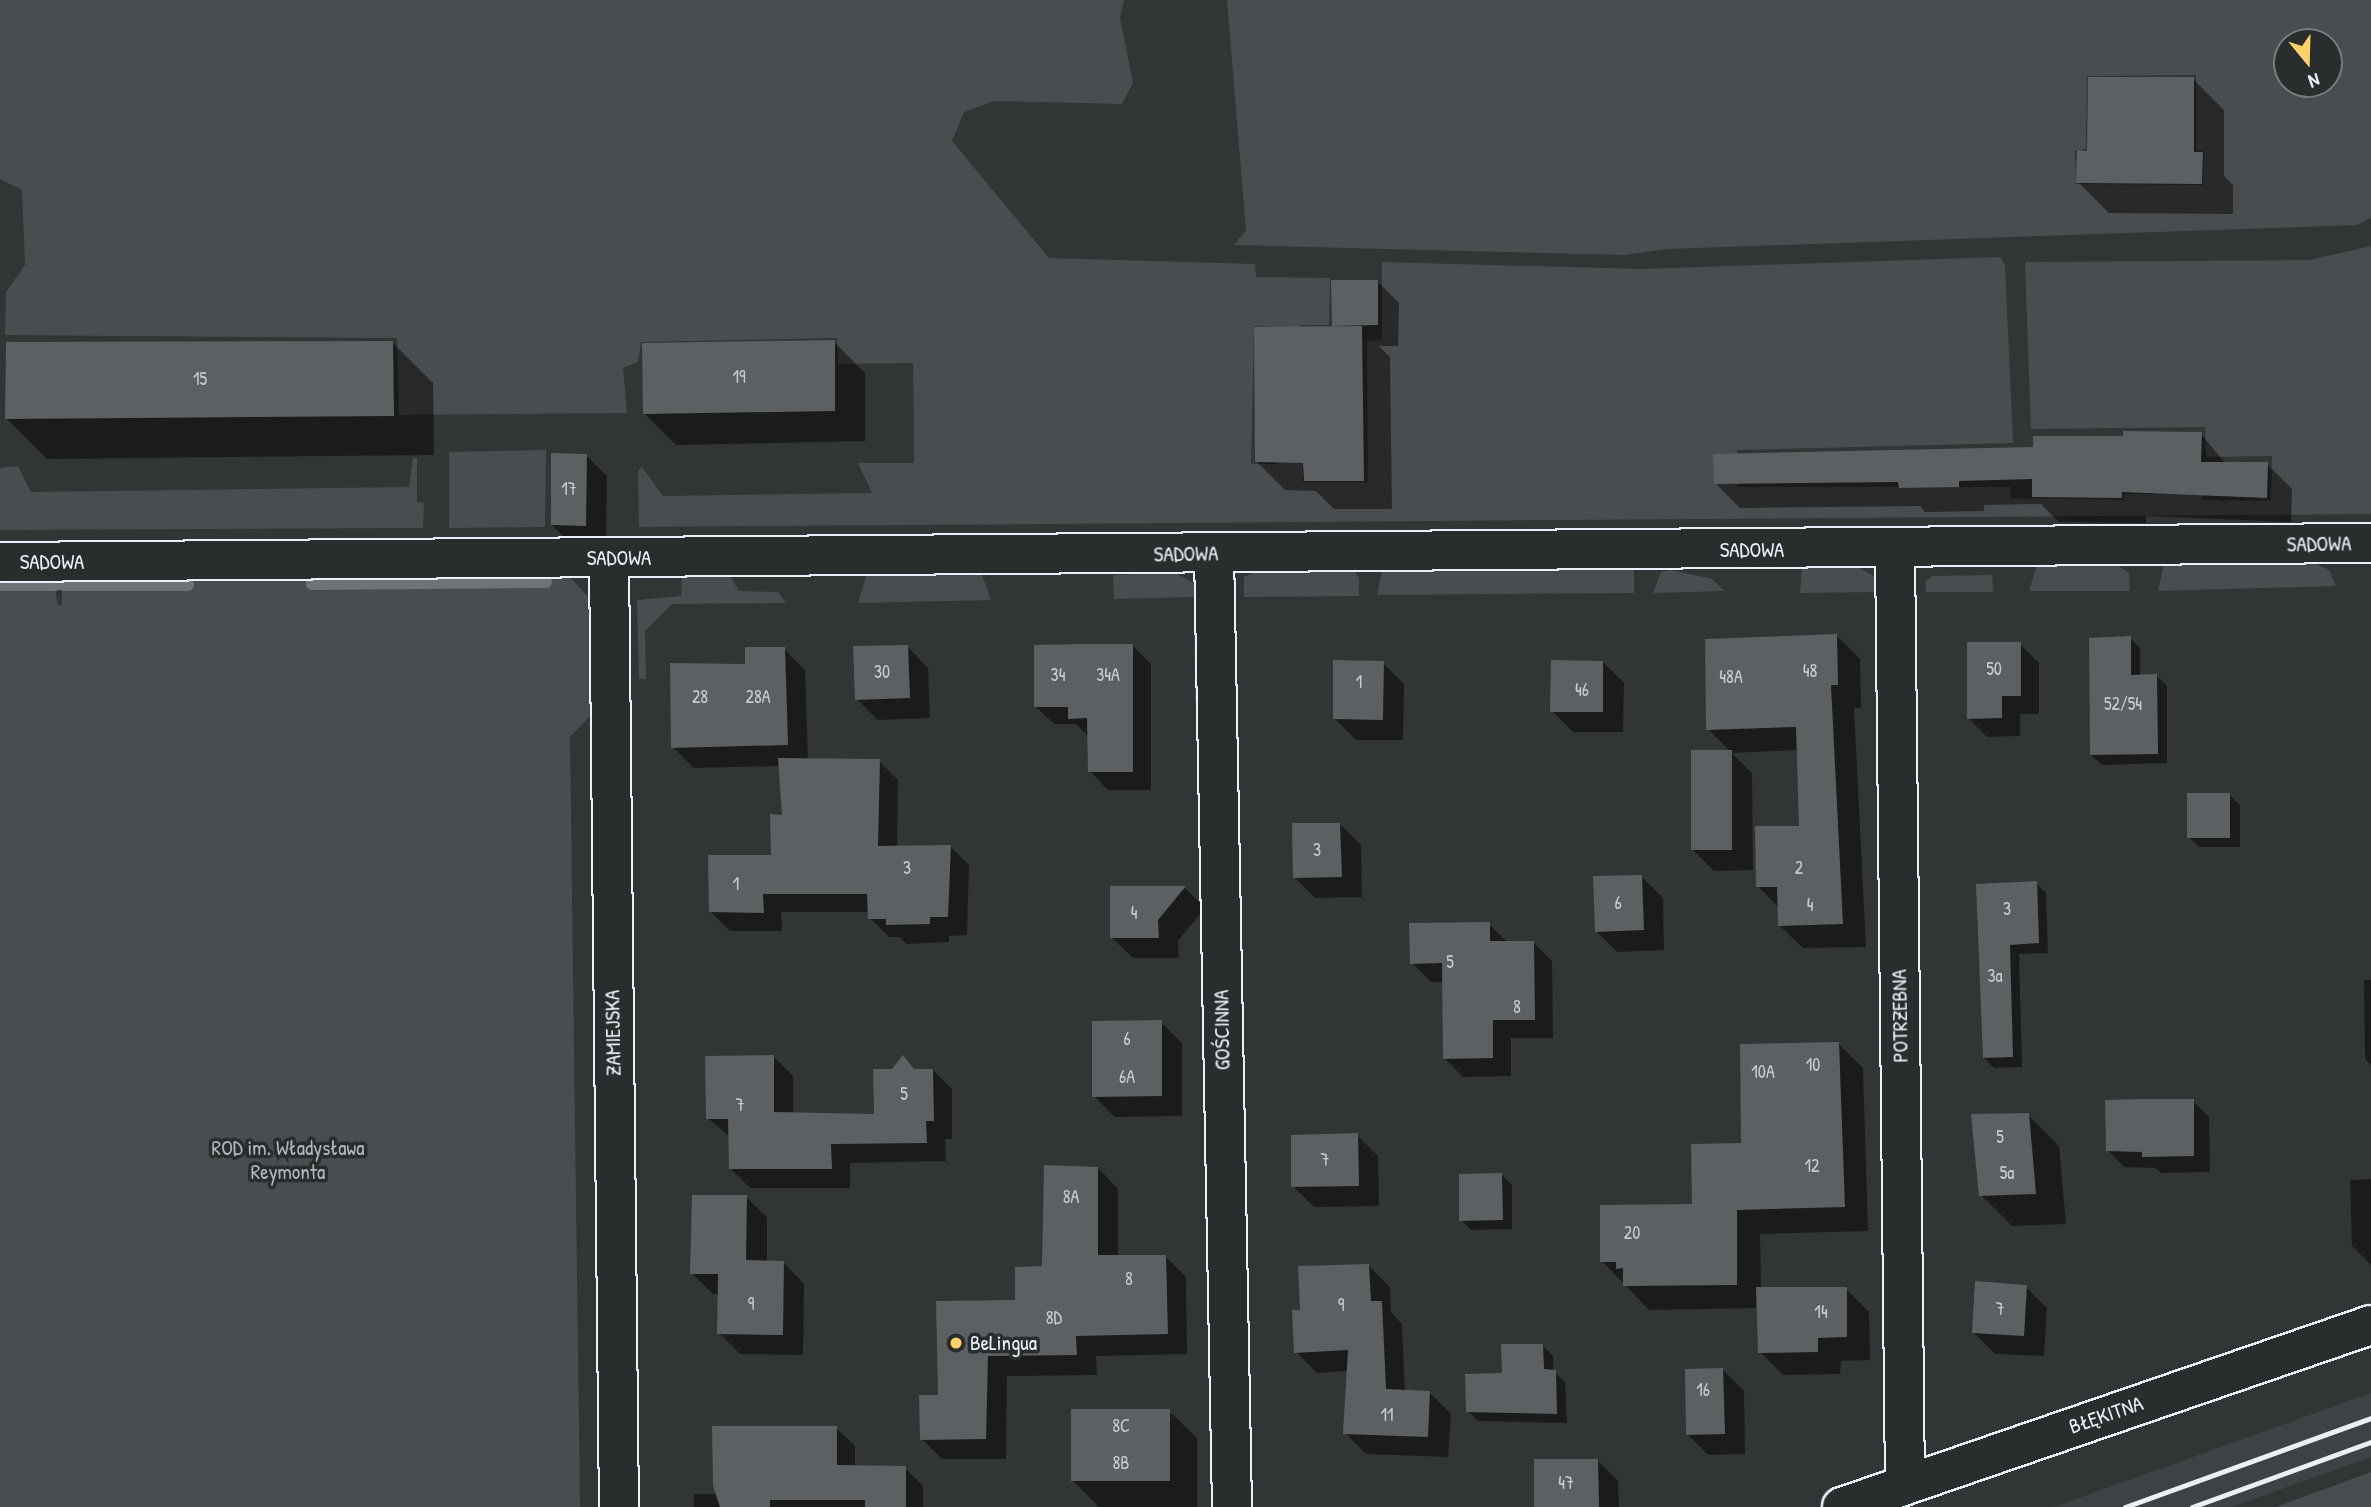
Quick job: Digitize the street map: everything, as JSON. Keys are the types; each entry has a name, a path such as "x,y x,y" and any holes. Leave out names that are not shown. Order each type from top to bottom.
{"street":[{"name":"SADOWA","path":"0,562 2371,543"},
{"name":"POTRZEBNA","path":"1895,548 1905,1483"},
{"name":"GOŚCINNA","path":"1214,553 1232,1507"},
{"name":"ZAMIEJSKA","path":"609,558 619,1507"},
{"name":"BŁĘKITNA","path":"1842,1507 1905,1483 2371,1325"}],"shaded area":[{"path":"2371,1393 2371,1457 2232,1507 2054,1507"}],"green space":[{"path":"0,0 1124,0 1120,18 1133,83 1122,104 994,101 964,112 952,141 1049,258 1255,264 1256,277 1330,278 1329,325 1300,325 1303,482 1368,482 1367,342 1382,340 1382,262 1641,269 2000,257 2005,265 2013,443 1737,450 1737,487 2010,487 2011,498 2124,500 2124,494 2202,494 2203,500 2271,501 2272,456 2206,457 2205,427 2031,429 2025,262 2309,260 2371,246 2371,514 639,527 638,471 642,467 663,496 872,493 858,463 914,463 913,363 838,364 837,338 641,342 638,362 623,368 627,413 399,415 397,338 5,335 6,292 25,265 22,190 0,179","holes":["1254,326 1277,327 1278,464 1251,464"]},
{"path":"1227,0 2371,0 2371,218 2357,225 1667,249 1625,255 1234,245 1246,230","holes":["2196,75 2196,151 2204,151 2203,185 2076,184 2075,150 2086,149 2087,76"]},
{"path":"546,450 545,527 449,528 449,452"},
{"path":"413,458 417,458 417,502 424,503 423,528 0,530 0,468 18,466 31,492 409,487"},
{"path":"2114,563 2129,573 2130,591 2029,591 2037,564"},
{"path":"2314,563 2329,570 2336,586 2158,591 2164,564"},
{"path":"1858,567 1877,578 1888,689 1877,688 1875,592 1800,593 1802,568"},
{"path":"1634,569 1634,593 1377,595 1382,571"},
{"path":"1354,570 1359,578 1359,596 1244,597 1244,577 1252,573"},
{"path":"1671,570 1712,579 1724,591 1653,593 1661,572"},
{"path":"1175,573 1196,584 1202,701 1195,702 1194,597 1114,599 1113,575"},
{"path":"982,575 991,600 858,603 866,576"},
{"path":"1992,575 1993,592 1926,592 1925,582 1932,576"},
{"name":"ROD im. Władysława Reymonta","path":"569,576 589,598 590,716 570,737 580,1507 0,1507 0,580 53,580 58,605 62,605 62,584 66,580"},
{"path":"730,576 739,591 778,592 786,603 672,604 645,631 646,679 639,679 637,600 681,596 682,577"},
{"path":"2371,1472 2371,1507 2276,1507"}],"building":[{"path":"2088,77 2194,77 2194,152 2203,152 2202,184 2076,183 2077,150 2087,151"},
{"path":"1331,280 1378,280 1378,325 1332,326"},
{"path":"1362,326 1364,481 1304,481 1303,463 1255,462 1254,327"},
{"path":"835,340 835,411 643,414 642,343"},
{"path":"393,341 394,416 5,419 6,342"},
{"path":"2123,431 2202,432 2201,462 2268,462 2267,498 2122,492 2122,498 2032,497 2032,479 1959,481 1959,487 1899,488 1898,482 1714,484 1713,454 2033,447 2033,436 2123,436"},
{"path":"551,453 587,454 586,526 551,525"},
{"path":"1837,634 1838,685 1831,685 1843,924 1778,926 1777,887 1756,887 1755,826 1799,826 1796,727 1706,730 1705,639"},
{"path":"2131,636 2131,675 2157,674 2158,754 2090,755 2089,638"},
{"path":"1967,642 2021,642 2021,696 2002,696 2002,718 1967,719"},
{"path":"1133,644 1133,772 1088,772 1087,718 1068,719 1068,707 1034,707 1034,645"},
{"path":"908,645 910,698 855,700 853,646"},
{"path":"745,647 785,647 788,745 671,748 670,663 745,664"},
{"path":"1333,660 1384,661 1383,720 1333,719"},
{"path":"1551,660 1603,661 1603,712 1550,712"},
{"path":"1691,750 1732,750 1732,850 1691,850"},
{"path":"778,758 880,759 878,846 951,845 948,917 930,917 930,924 886,925 886,919 868,919 867,894 763,894 764,913 709,912 708,855 771,855 770,814 782,815"},
{"path":"2187,793 2230,793 2230,838 2187,838"},
{"path":"1292,823 1340,823 1342,877 1293,878"},
{"path":"1642,875 1644,930 1595,932 1593,876"},
{"path":"2037,881 2039,943 2010,945 2013,1057 1983,1058 1976,884"},
{"path":"1110,886 1186,886 1158,920 1159,938 1110,938"},
{"path":"1490,922 1490,941 1534,941 1535,1020 1493,1020 1493,1058 1443,1059 1442,963 1410,964 1409,923"},
{"path":"1162,1020 1162,1096 1092,1097 1092,1021"},
{"path":"1839,1042 1845,1207 1737,1210 1737,1285 1623,1286 1623,1268 1616,1269 1616,1262 1600,1262 1600,1205 1692,1204 1691,1144 1741,1143 1740,1044"},
{"path":"774,1055 774,1112 874,1114 873,1069 892,1069 903,1055 914,1069 933,1069 934,1121 926,1121 927,1143 831,1144 832,1169 729,1169 728,1119 706,1119 705,1056"},
{"path":"2194,1099 2194,1156 2142,1157 2142,1152 2106,1151 2105,1100"},
{"path":"2029,1113 2036,1194 1979,1196 1971,1114"},
{"path":"1358,1133 1359,1186 1291,1187 1291,1135"},
{"path":"1044,1165 1098,1167 1098,1255 1166,1255 1168,1334 1076,1336 1077,1355 988,1356 986,1439 920,1440 919,1395 938,1395 936,1301 1015,1300 1015,1267 1042,1266"},
{"path":"1502,1173 1503,1220 1459,1221 1459,1174"},
{"path":"692,1195 747,1195 746,1260 784,1261 783,1335 717,1334 718,1274 690,1274"},
{"path":"1369,1264 1371,1301 1382,1301 1386,1389 1430,1391 1428,1437 1343,1434 1348,1350 1294,1353 1292,1310 1300,1310 1298,1266"},
{"path":"1975,1281 2027,1285 2024,1336 1972,1333"},
{"path":"1756,1287 1847,1287 1847,1337 1818,1338 1818,1352 1758,1353"},
{"path":"1501,1344 1543,1344 1544,1369 1556,1370 1557,1414 1466,1412 1465,1374 1502,1373"},
{"path":"1723,1368 1725,1434 1686,1435 1685,1369"},
{"path":"1071,1409 1170,1409 1170,1481 1071,1481"},
{"path":"712,1426 837,1426 837,1465 906,1466 906,1507 865,1507 865,1500 770,1500 770,1507 720,1507 713,1486"},
{"path":"1534,1459 1598,1459 1599,1507 1534,1507"}],"waterway":[{"path":"312,584 546,582"},
{"path":"0,585 56,585"},
{"path":"64,585 188,585"}],"railway":[{"path":"2125,1507 2371,1418"},
{"path":"2192,1507 2371,1442"}],"place":[{"name":"BeLingua","path":"956,1343"}]}
